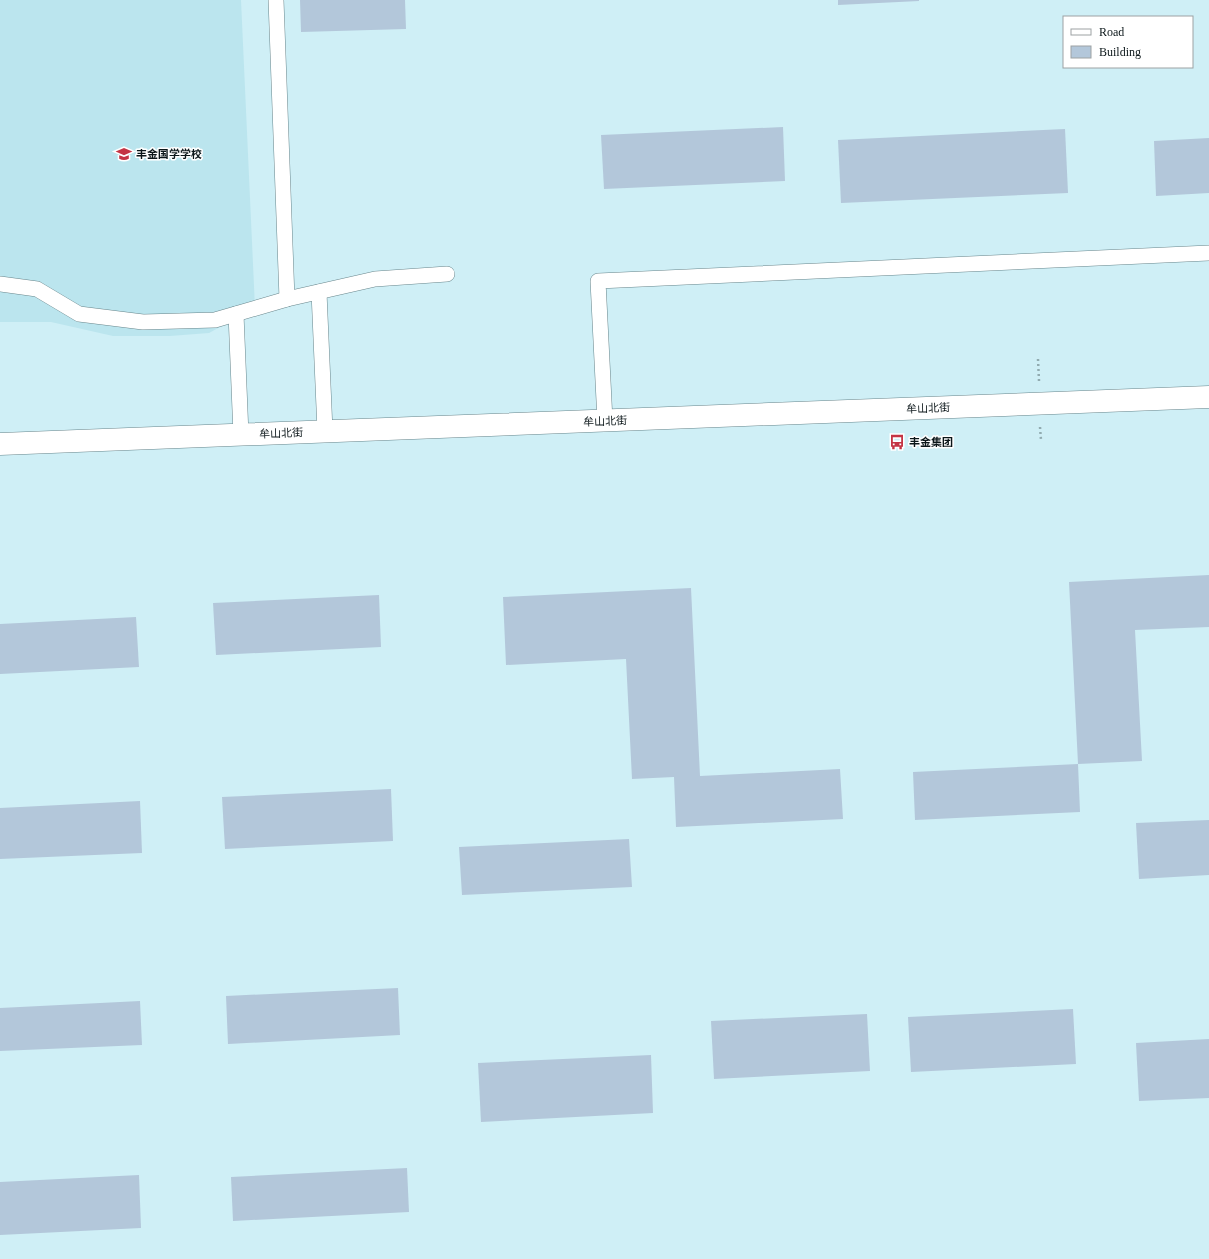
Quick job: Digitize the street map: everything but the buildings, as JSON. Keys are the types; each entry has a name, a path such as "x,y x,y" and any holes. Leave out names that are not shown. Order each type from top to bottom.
{"street":[{"name":"牟山北街","path":"0,444 1209,397"}],"lane":[{"path":"276,0 287,299"},
{"path":"605,421 598,281 1209,253"},
{"path":"0,284 37,289 79,314 143,322 215,320 287,299 375,279 447,274"},
{"path":"319,292 325,431"},
{"path":"236,314 241,435"}],"shaded area":[{"name":"丰金国学学校","path":"0,0 241,0 255,308 209,333 170,336 113,336 51,322 0,322"}],"place":[{"name":"丰金国学学校","path":"124,154"},
{"name":"丰金集团","path":"897,442"}]}
